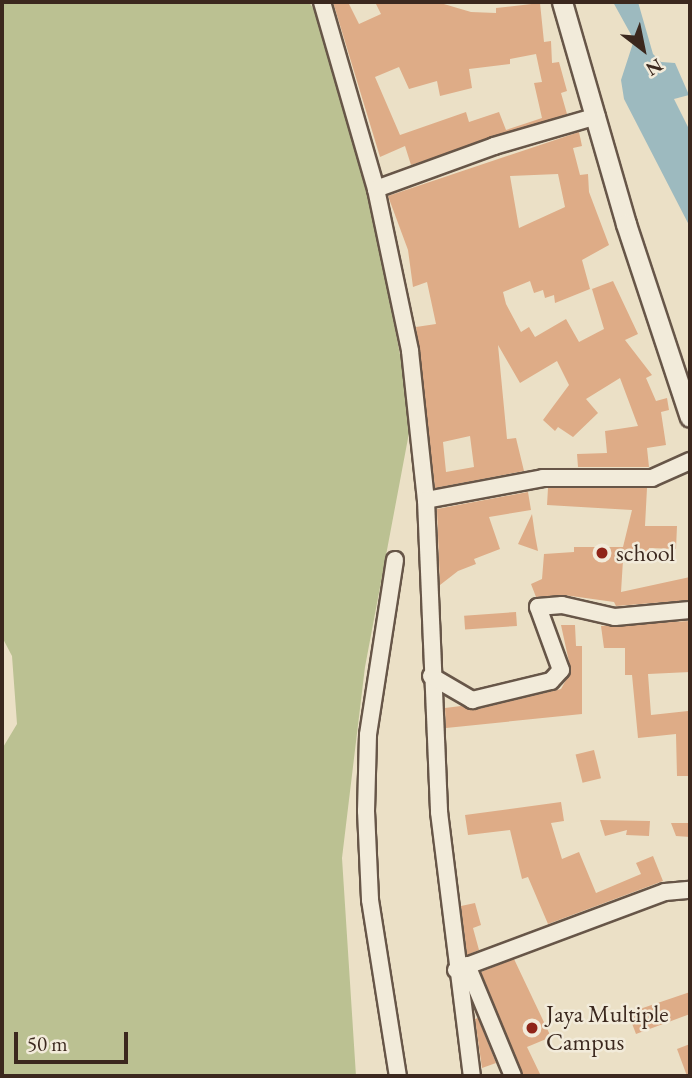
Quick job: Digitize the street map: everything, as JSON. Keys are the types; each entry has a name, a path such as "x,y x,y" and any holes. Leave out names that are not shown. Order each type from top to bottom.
{"street":[{"path":"322,2 376,189 410,351 426,500 439,812 461,967 472,1076"},
{"path":"562,2 626,224 690,417"},
{"path":"376,189 494,146 597,116"},
{"path":"426,500 543,478 652,478 690,461"},
{"path":"395,560 368,735 366,811 370,900 398,1076"},
{"path":"432,676 472,700 551,681 561,670 537,607 562,605 615,617 690,610"},
{"path":"461,967 665,892 690,890"},
{"path":"461,967 513,1076"}],"green space":[{"path":"2,2 309,2 313,8 362,157 412,417 365,667 342,858 356,1076 2,1076 2,749 17,724 12,656 2,637"}],"water":[{"path":"613,2 638,2 653,54 661,62 675,63 689,95 674,99 690,131 690,227 624,99 621,80 634,40"}],"building":[{"path":"333,2 348,2 359,24 381,14 375,2 437,2 471,12 496,13 496,8 540,3 544,42 551,41 552,63 559,62 567,91 561,93 567,114 411,165 405,146 380,157","holes":["536,54 542,82 534,83 542,118 506,130 499,112 469,122 466,112 400,135 375,77 399,67 409,89 437,81 440,96 472,88 469,69 510,64 510,59"]},
{"path":"579,132 582,146 573,148 580,175 588,174 589,192 609,245 582,260 590,289 555,303 554,295 545,298 543,290 534,293 530,281 503,292 506,304 521,332 529,327 535,337 566,319 579,342 604,329 592,289 613,281 638,334 625,340 652,375 646,378 656,401 667,398 669,410 661,412 666,445 647,448 649,467 578,467 577,454 607,453 605,431 638,426 620,378 586,399 598,413 573,437 558,427 555,431 543,420 569,385 557,361 520,383 498,345 507,439 516,438 524,471 435,488 416,327 436,324 427,282 413,287 408,250 388,196","holes":["558,174 565,207 519,228 510,176","470,436 474,467 446,472 443,442"]},
{"path":"548,488 647,488 645,526 677,526 676,549 649,548 647,559 629,554 629,560 623,560 621,592 690,577 690,600 616,606 614,602 564,595 536,597 531,584 542,579 544,554 574,552 574,547 623,547 632,510 547,505"},
{"path":"528,492 531,510 489,517 500,549 474,559 476,564 458,571 440,585 437,509"},
{"path":"532,514 535,535 538,551 518,544"},
{"path":"516,612 517,626 465,630 464,616"},
{"path":"690,621 690,672 648,674 651,715 688,711 690,776 677,776 676,734 638,738 632,675 625,675 625,648 604,648 601,626"},
{"path":"561,625 575,625 576,646 582,646 582,714 446,728 445,708 461,706 474,710 561,689 571,671"},
{"path":"594,750 601,778 583,783 576,755"},
{"path":"561,802 564,821 551,823 562,859 579,852 596,893 641,874 636,863 653,856 663,881 548,924 528,877 522,879 510,830 468,835 465,815"},
{"path":"600,820 650,821 649,836 626,835 627,830 605,836"},
{"path":"671,823 690,823 690,837 676,836"},
{"path":"475,903 481,925 473,928 479,950 467,955 461,906"},
{"path":"514,959 551,1037 527,1047 541,1076 523,1076 481,972"},
{"path":"690,992 690,1014 636,1034 628,1013"},
{"path":"478,1018 496,1063 482,1068 475,1019"},
{"path":"690,1044 690,1076 687,1076 677,1049"}],"place":[{"name":"school","path":"602,553"},
{"name":"Jaya Multiple Campus","path":"532,1028"}]}
